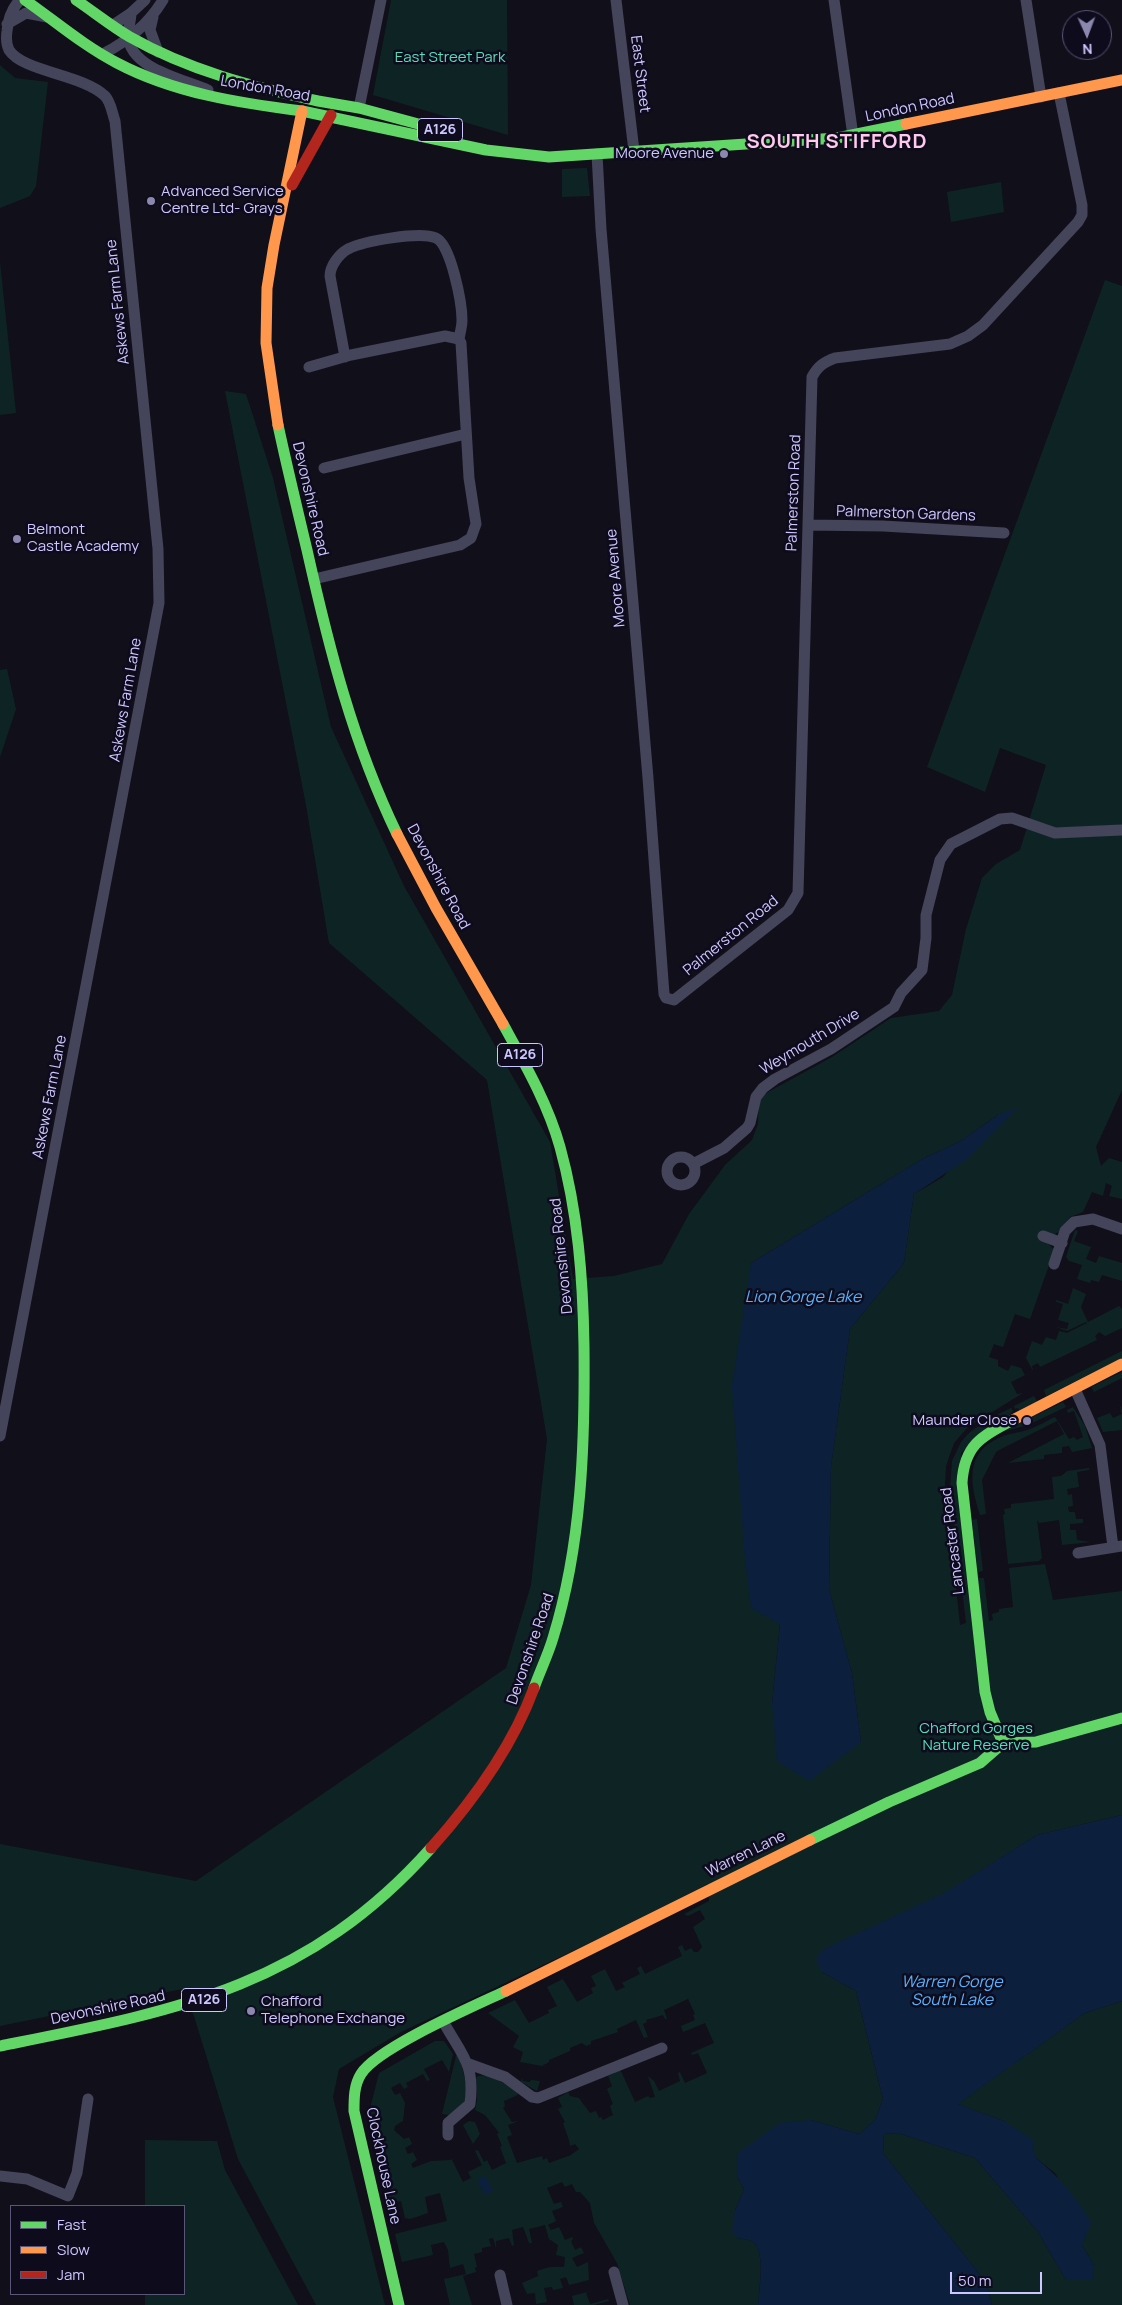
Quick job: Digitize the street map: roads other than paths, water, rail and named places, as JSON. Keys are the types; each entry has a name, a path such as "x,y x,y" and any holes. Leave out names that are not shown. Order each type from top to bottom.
{"main road":[{"name":"London Road","path":"25,0 48,18 103,54 150,79 180,89 330,115 367,125 521,155 597,154 853,136 1122,80"},
{"name":"London Road","path":"76,0 128,36 158,52 235,82 318,101 359,108 452,133 521,155"},
{"path":"302,111 318,101 330,115"},
{"name":"A126","path":"330,115 359,108"},
{"path":"359,108 361,118 367,125"},
{"name":"Devonshire Road","path":"0,2046 148,2016 224,1992 305,1954 384,1897 437,1845 490,1775 529,1705 556,1630 566,1593 576,1540 583,1470 585,1402 583,1280 570,1186 556,1135 530,1072 417,874 374,781 353,728 336,671 272,400 266,353 268,280 275,235 302,111"},
{"name":"Devonshire Road","path":"284,198 330,115"},
{"name":"Lancaster Road","path":"1003,1743 990,1712 985,1692 962,1492 962,1469 970,1449 982,1437 1122,1364"},
{"path":"1003,1743 1036,1742 1122,1718"},
{"name":"Warren Lane","path":"392,2048 697,1894 889,1802 980,1763 1003,1743"},
{"name":"Clockhouse Lane","path":"392,2048 363,2069 354,2097 354,2111 399,2305"}],"street":[{"path":"7,24 20,0"},
{"path":"113,25 132,13 145,0"},
{"path":"158,52 150,30 154,16 163,0"},
{"path":"359,108 381,0"},
{"name":"East Street","path":"616,0 634,151"},
{"path":"834,0 853,136"},
{"path":"1026,0 1041,97"},
{"path":"7,24 26,13 48,18"},
{"path":"132,13 128,36 131,45 145,63 223,97"},
{"path":"103,54 123,42 128,36 137,34 154,16"},
{"name":"Askews Farm Lane","path":"0,1436 159,603 158,549 115,121 109,101 91,86 16,57 6,41 7,24"},
{"name":"Palmerston Road","path":"666,998 674,1000 683,996 724,960 788,910 798,893 812,377 816,369 824,362 835,358 950,344 968,336 983,325 1078,222 1082,215 1082,204 1060,93"},
{"name":"Moore Avenue","path":"597,154 601,229 647,768 664,994 666,998"},
{"path":"314,579 460,545 471,538 476,524 466,434 461,343 459,339 462,317 451,262 444,245 434,237 403,237 350,248 333,265 330,276 345,357"},
{"path":"309,366 445,336 459,339"},
{"path":"324,468 466,434"},
{"name":"Palmerston Gardens","path":"808,525 883,526 1004,533"},
{"name":"Weymouth Drive","path":"693,1164 724,1148 747,1128 756,1097 763,1088 775,1079 831,1049 894,1007 901,993 922,970 926,938 926,916 944,851 951,844 1000,819 1012,818 1026,821 1039,829 1055,833 1122,830"},
{"path":"1054,1264 1069,1226 1078,1220 1093,1219 1122,1229"},
{"path":"1044,1236 1062,1243"},
{"path":"1075,1388 1100,1445 1118,1547 1078,1553"},
{"path":"444,2023 469,2064 471,2093 470,2104 446,2125"},
{"path":"469,2064 494,2072 532,2098 538,2098 662,2048"},
{"path":"635,2059 640,2070"},
{"path":"0,2176 27,2179 65,2201 77,2173 88,2099"},
{"path":"614,2272 623,2305"},
{"path":"500,2275 507,2305"}],"water":[{"name":"Lion Gorge Lake","path":"1018,1107 969,1158 914,1194 904,1263 850,1329 831,1467 829,1589 852,1673 861,1742 809,1781 777,1761 772,1704 780,1624 751,1608 745,1560 732,1386 751,1263 924,1158 959,1142 998,1115"},
{"name":"Warren Gorge South Lake","path":"1122,1815 1122,2001 1085,2013 958,2104 1004,2121 1033,2140 1035,2157 1066,2187 1091,2223 1082,2245 1094,2265 1093,2280 1066,2280 1038,2232 975,2158 898,2133 884,2134 883,2153 986,2282 992,2305 758,2305 761,2262 757,2247 753,2242 737,2238 732,2231 735,2210 744,2189 737,2177 738,2153 780,2123 811,2120 859,2134 875,2120 883,2099 856,1991 822,1972 816,1960 822,1950 946,1892 1037,1835"},
{"path":"485,2176 493,2191 485,2195 477,2180"}],"place":[{"name":"Moore Avenue","path":"724,154"},
{"name":"Advanced Service Centre Ltd- Grays","path":"151,201"},
{"name":"Belmont Castle Academy","path":"17,539"},
{"name":"Maunder Close","path":"1027,1421"},
{"name":"Chafford Telephone Exchange","path":"251,2011"}],"district":[{"name":"SOUTH STIFFORD","path":"837,142"}],"park label":[{"name":"East Street Park","path":"450,58"},
{"name":"Chafford Gorges Nature Reserve","path":"976,1738"}]}
